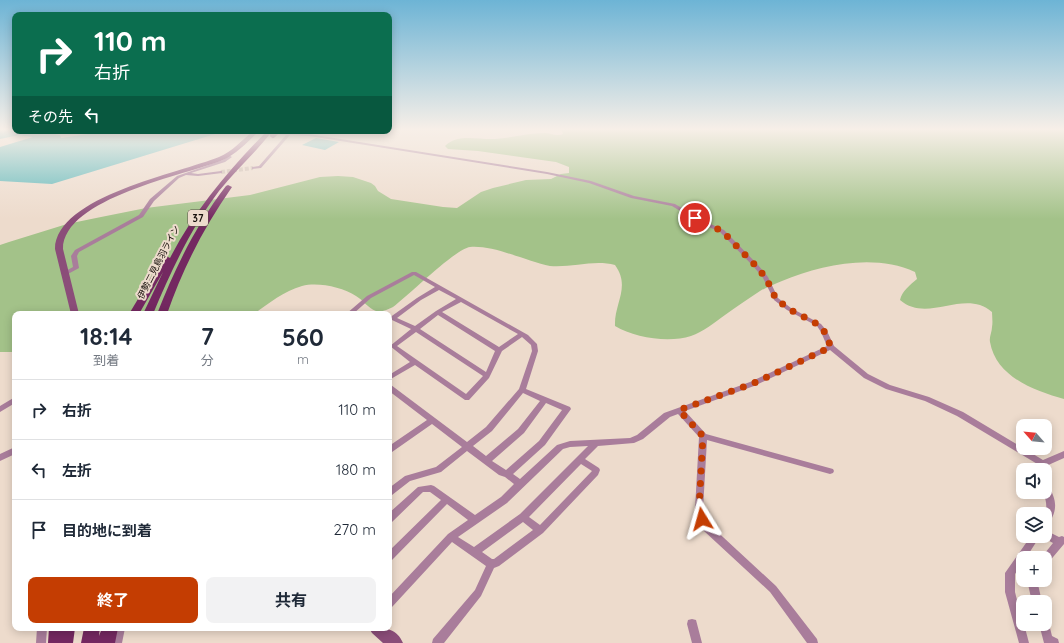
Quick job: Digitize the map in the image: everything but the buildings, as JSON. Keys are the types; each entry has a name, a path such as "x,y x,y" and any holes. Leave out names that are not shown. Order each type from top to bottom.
{"main road":[{"name":"伊勢二見鳥羽ライン","path":"149,311 171,263 201,213 231,172 245,159"},
{"name":"伊勢二見鳥羽ライン","path":"163,311 174,279 201,228 222,195 251,159"},
{"path":"136,311 177,241 201,213"},
{"path":"170,311 171,303 183,262"},
{"path":"56,631 57,643"},
{"path":"64,643 66,631"},
{"path":"90,643 92,631"},
{"path":"106,643 109,631"}],"street":[{"path":"74,311 58,247 63,230 78,214 118,193 215,159"},
{"path":"66,274 76,268 74,256 77,251 135,219 145,211 152,200 175,179 226,159"},
{"path":"253,168 260,167 267,159"},
{"path":"464,159 547,172 590,182 633,197 672,205 702,222 722,231 766,278 776,299 789,309 819,325 824,331 831,347 866,376 888,387 927,399 960,414 1036,463"},
{"path":"186,174 198,175 221,172"},
{"path":"353,311 369,297 414,273 522,334 534,344 535,351 522,390 489,429 438,470 408,478 392,491"},
{"path":"392,318 419,299 440,288"},
{"path":"461,299 438,312 393,346 467,398 488,376 499,350 522,334"},
{"path":"438,312 499,350"},
{"path":"392,319 416,329 488,376"},
{"path":"392,601 451,537 504,500 560,447 570,444 631,441 640,437 667,414 752,384 831,347"},
{"path":"392,376 415,362"},
{"path":"392,389 502,473 507,474 520,484"},
{"path":"507,474 542,443 567,409 522,390"},
{"path":"486,461 521,431 545,400"},
{"path":"0,410 12,402"},
{"path":"679,410 703,436 830,472"},
{"path":"392,448 432,420"},
{"path":"703,436 699,509 702,519 707,528 773,589 814,643"},
{"path":"475,552 523,517 596,443"},
{"path":"0,458 12,452"},
{"path":"1049,463 1064,454"},
{"path":"491,564 496,563 540,530 595,473 596,470 580,459"},
{"path":"392,516 422,489 431,488 475,520"},
{"path":"392,554 446,500"},
{"path":"523,517 540,530"},
{"path":"1052,536 1062,540 1052,552"},
{"path":"451,537 491,564"},
{"path":"1024,643 1009,584 1010,573 1031,543"},
{"path":"437,643 478,593 491,564"},
{"path":"692,624 697,643"},
{"path":"41,643 42,631"},
{"path":"117,643 119,631"},
{"path":"381,631 395,643"},
{"path":"1046,631 1048,639 1054,643"}],"green space":[{"path":"535,159 1064,159 1064,399 1029,387 1018,381 1000,365 990,342 992,312 981,306 970,303 922,309 911,306 900,300 904,291 917,279 915,272 899,266 865,262 830,266 797,275 782,281 760,291 700,332 691,336 673,339 652,338 632,334 615,326 615,318 621,295 622,281 620,273 615,265 607,263 591,263 550,266 489,248 470,247 443,264 393,307 382,311 373,310 359,298 344,290 330,286 308,285 289,291 258,311 12,311 12,352 0,352 0,245 67,224 146,208 250,195 320,177 353,177 371,183 378,191 391,199 457,208 481,192 493,188 526,180 551,179 561,174 569,173 569,167 556,162"}],"water":[{"path":"0,159 134,159 52,184 0,181"}],"tunnel":[{"path":"221,172 253,168"}],"route":[{"path":"695,218 722,231 766,278 776,299 789,309 819,325 828,338 831,347 752,384 679,410 703,436 699,509 702,519"}]}
